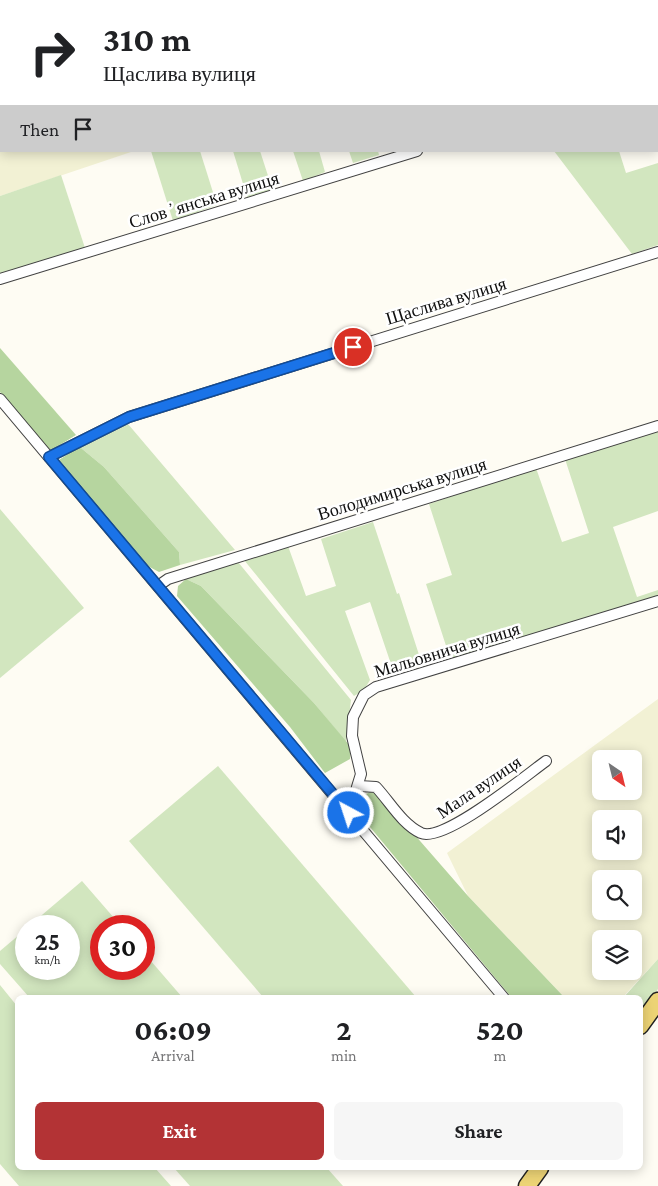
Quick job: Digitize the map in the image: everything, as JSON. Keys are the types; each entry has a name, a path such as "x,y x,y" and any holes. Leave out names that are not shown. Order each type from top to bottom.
{"main road":[{"path":"643,1022 658,1001"},
{"path":"527,1186 539,1170"}],"street":[{"name":"Словʼянська вулиця","path":"0,279 414,152"},
{"name":"Щаслива вулиця","path":"49,457 129,417 658,252"},
{"path":"0,399 501,995"},
{"name":"Володимирська вулиця","path":"158,586 168,579 658,426"},
{"name":"Мальовнича вулиця","path":"349,813 359,786 361,774 352,736 352,717 364,695 376,687 658,601"},
{"name":"Мала вулиця","path":"359,786 376,787 408,825 424,834 438,834 468,818 546,761"}],"green space":[{"path":"0,152 131,152 0,196"},
{"path":"151,152 200,152 217,205 173,221"},
{"path":"233,152 260,152 273,191 247,197"},
{"path":"293,152 319,152 325,172 303,181"},
{"path":"349,152 378,152 379,155 353,163"},
{"path":"555,152 619,152 626,173 658,163 658,245 632,254"},
{"path":"61,175 85,248 0,274 0,196"},
{"path":"0,348 76,435 50,451 0,392"},
{"path":"128,424 235,550 180,565 179,552 104,467 81,448 77,448"},
{"path":"658,429 658,511 613,527 637,597 658,590 658,596 455,658 449,655 426,584 452,575 429,504 536,468 562,542 589,533 565,459"},
{"path":"77,448 81,448 104,467 179,552 180,565 159,572 144,564 59,460"},
{"path":"0,509 84,608 0,678"},
{"path":"373,522 422,664 394,673 370,602 345,611 370,680 364,690 354,696 244,560 288,546 306,596 336,586 321,539"},
{"path":"238,562 351,700 346,742 314,703 201,586 186,579"},
{"path":"186,579 201,586 314,703 351,747 350,759 325,773 290,727 177,596 178,586"},
{"path":"658,699 658,959 642,976 642,930 592,930 592,980 639,980 625,995 562,995 468,896 447,853"},
{"path":"218,766 414,995 261,995 129,841"},
{"path":"370,792 380,795 468,896 562,995 509,995 365,821 358,809 359,798"},
{"path":"82,881 111,915 90,915 90,980 155,980 155,966 180,995 27,995 0,964 0,951 15,938 15,980 80,980 80,915 42,915"},
{"path":"658,959 658,989 643,1011 643,995 626,995 639,980 642,980 642,977"},
{"path":"0,985 15,1004 15,1170 157,1170 171,1186 19,1186 0,1164"},
{"path":"176,1170 329,1170 343,1186 190,1186"}],"route":[{"path":"349,813 49,457 129,417 353,347"}]}
